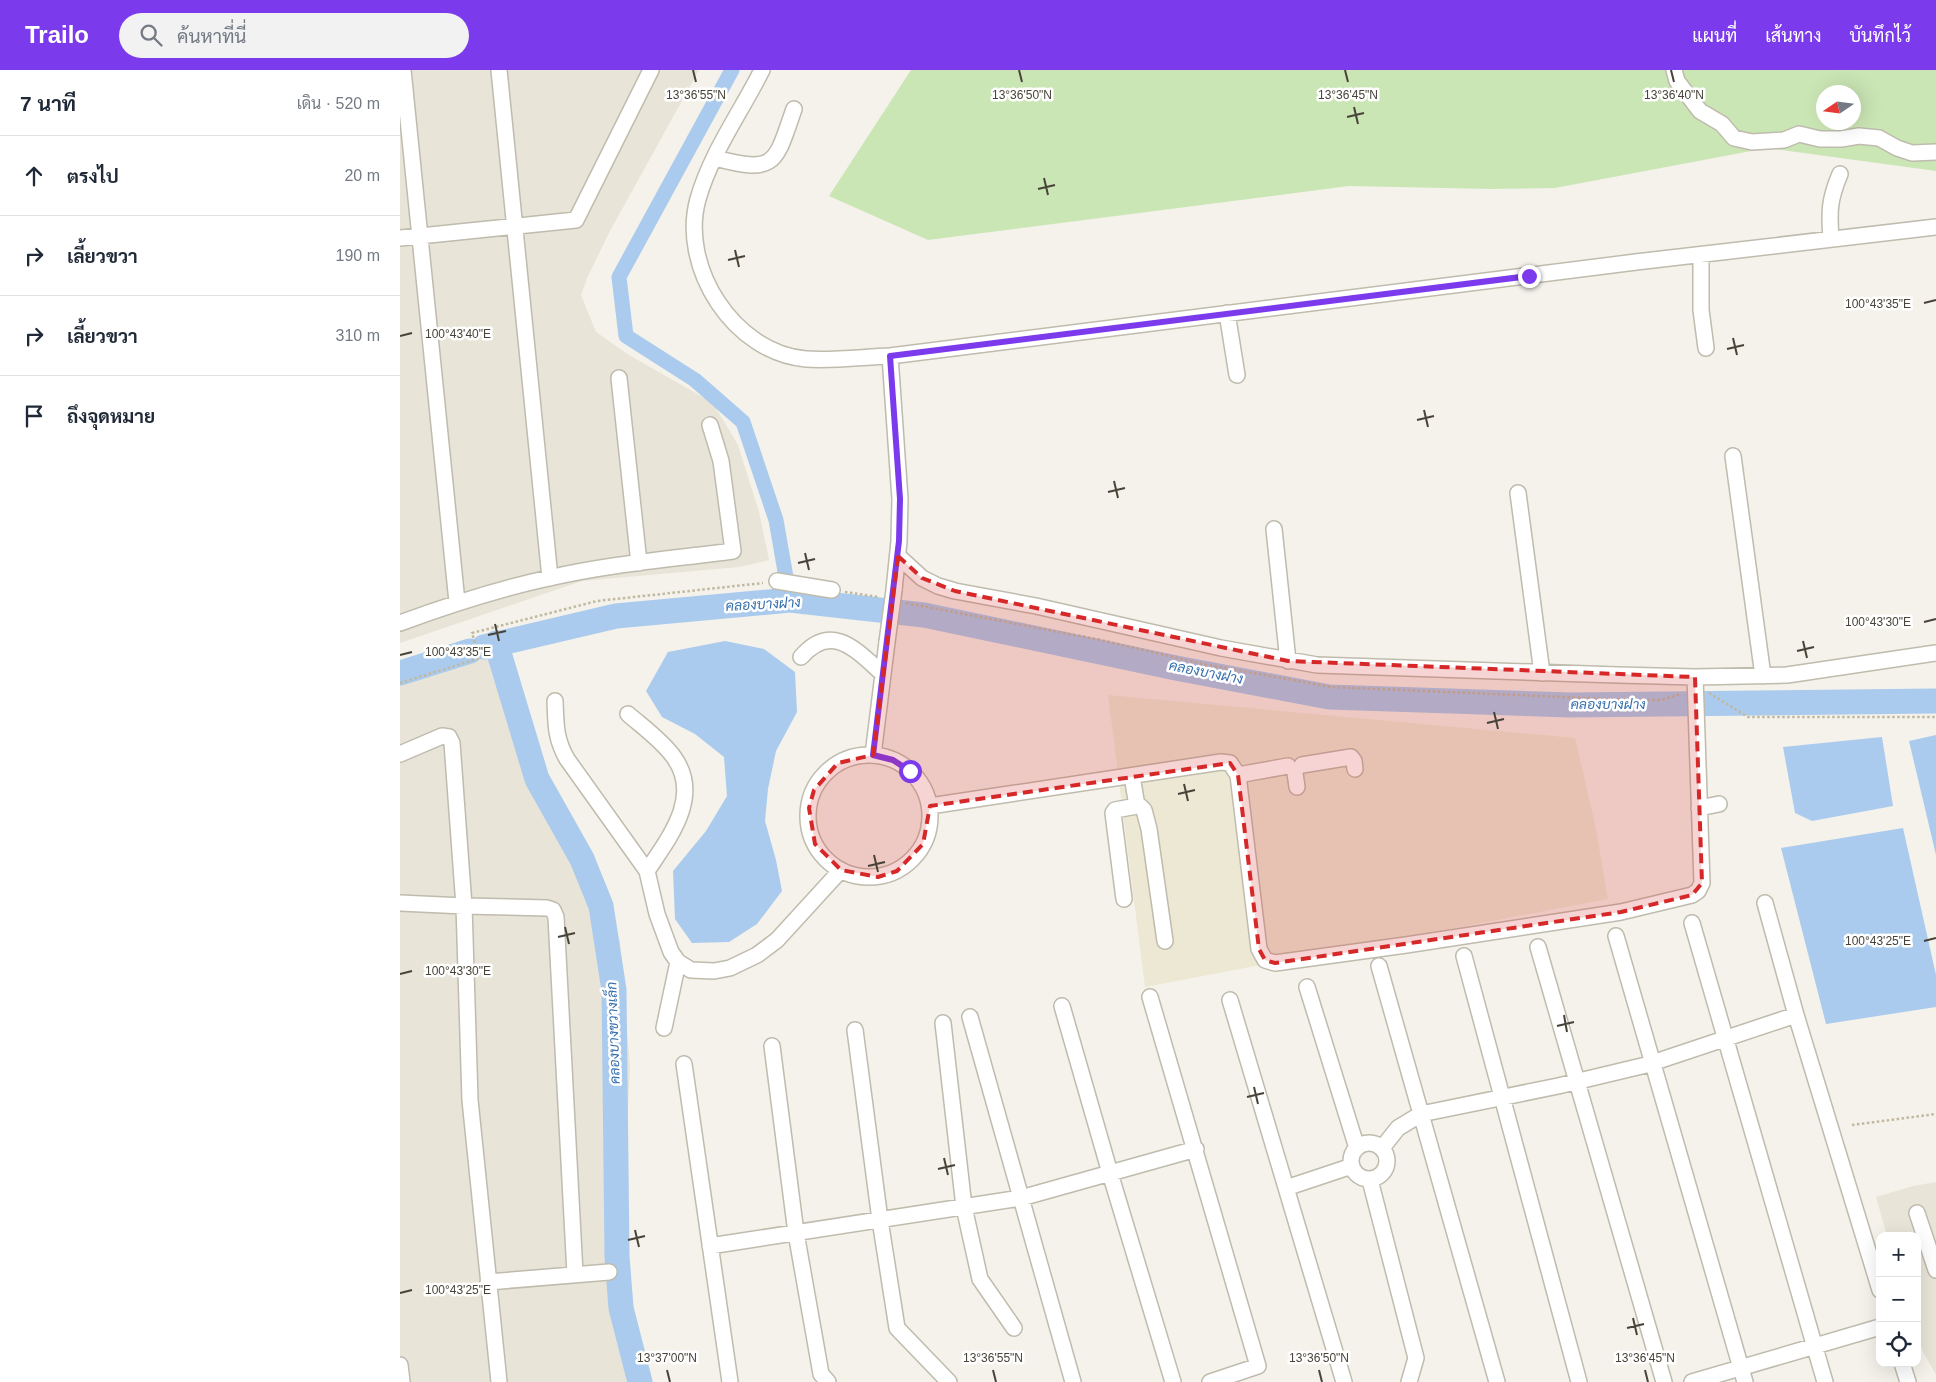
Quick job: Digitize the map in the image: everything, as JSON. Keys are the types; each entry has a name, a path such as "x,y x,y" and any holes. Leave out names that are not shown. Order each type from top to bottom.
{"street":[{"path":"403,70 457,602"},
{"path":"499,70 550,578"},
{"path":"400,238 576,220 651,70"},
{"path":"762,70 708,171 698,201 694,231 699,264 712,292 729,317 749,337 769,349 805,359 890,356 1226,313 1936,227"},
{"path":"1674,70 1677,81 1700,111 1722,124 1734,138 1752,142 1784,140 1799,134 1820,139 1841,139 1859,136 1879,138 1897,148 1912,153 1936,152"},
{"path":"715,158 752,166 771,160 780,152 794,109"},
{"path":"1831,239 1829,212 1831,195 1840,174"},
{"path":"1701,255 1700,310 1706,348"},
{"path":"1226,313 1237,375"},
{"path":"873,755 898,556 900,499 890,356"},
{"path":"619,378 639,563"},
{"path":"400,623 457,602 550,578 639,563 733,551 721,461 710,425"},
{"path":"1734,456 1763,676"},
{"path":"1518,493 1542,673"},
{"path":"1274,529 1288,661"},
{"path":"898,556 922,578 938,586 955,591 1036,606 1221,648 1317,665 1695,677 1763,676 1808,673 1936,653"},
{"path":"777,581 832,590"},
{"path":"802,657 811,646 819,641 842,642 853,647 883,674"},
{"path":"930,806 1230,762 1238,775 1259,949 1265,960 1275,963 1621,912 1692,895 1698,892 1702,883 1695,677"},
{"path":"555,701 556,730 559,744 567,759 647,871 657,914 671,952 678,962 691,970 714,971 730,968 757,955 776,940 841,870"},
{"path":"628,714 672,755 679,765 684,778 684,794 677,825 647,871"},
{"path":"400,754 442,736 448,737 452,743 464,906 470,1100 499,1382"},
{"path":"873,755 893,760 910,771 923,787 930,806 930,826 924,844 912,860 896,871 878,876 859,876 841,870 826,859 815,844 810,826 809,808 814,790 824,775 838,763 855,756 873,755"},
{"path":"1238,775 1295,773 1351,757 1354,761 1355,769"},
{"path":"1132,776 1137,806"},
{"path":"1700,808 1719,804"},
{"path":"1124,899 1113,814 1115,810 1140,806 1144,810 1149,829 1165,941"},
{"path":"400,902 547,908 553,910 556,916 575,1274"},
{"path":"1765,903 1796,1015 1876,1277"},
{"path":"1692,923 1825,1382"},
{"path":"1616,936 1743,1375"},
{"path":"1538,947 1664,1382"},
{"path":"1464,956 1579,1382"},
{"path":"664,1028 678,962"},
{"path":"1379,966 1497,1382"},
{"path":"1307,988 1357,1148"},
{"path":"1150,997 1258,1366 1210,1382"},
{"path":"1230,1000 1344,1382"},
{"path":"1062,1006 1173,1382"},
{"path":"1382,1148 1398,1128 1421,1114 1577,1082 1652,1062 1796,1015"},
{"path":"970,1017 1073,1382"},
{"path":"943,1023 964,1206 980,1279 1014,1328"},
{"path":"855,1030 880,1220 897,1328 949,1382"},
{"path":"772,1046 796,1233 821,1374 828,1382"},
{"path":"684,1064 730,1382"},
{"path":"1372,1143 1386,1152 1388,1165 1381,1175 1370,1180 1358,1176 1352,1166 1352,1156 1357,1148 1372,1143"},
{"path":"710,1246 1021,1198 1196,1149"},
{"path":"1286,1188 1352,1166"},
{"path":"1370,1180 1416,1358 1409,1382"},
{"path":"1917,1213 1933,1249 1936,1270"},
{"path":"488,1282 610,1272"},
{"path":"1692,1382 1743,1375 1814,1346 1876,1328"},
{"path":"400,1365 402,1382"},
{"path":"1903,1367 1908,1382"}],"path":[{"path":"400,683 480,658 472,633 490,628 597,601 777,581"},
{"path":"1709,693 1748,717 1936,717"},
{"path":"1852,1124 1936,1114"}],"highlighted area":[{"path":"898,556 922,578 955,591 1288,661 1695,677 1702,883 1692,895 1621,912 1275,963 1265,960 1259,949 1238,775 1230,763 930,806 923,844 897,871 878,877 841,870 815,844 809,808 814,790 838,763 873,755"}],"shaded area":[{"path":"400,70 699,70 610,231 581,295 596,332 629,355 713,403 738,445 759,512 769,560 739,567 582,581 400,643"},
{"path":"495,652 517,703 541,773 554,802 607,897 620,942 630,1067 627,1128 628,1249 634,1312 650,1382 400,1382 400,684"},
{"path":"1108,695 1575,738 1595,824 1608,899 1145,987"},
{"path":"1936,1182 1936,1375 1921,1346 1921,1232 1886,1232 1876,1197 1913,1186"}],"green space":[{"path":"911,70 1936,70 1936,171 1767,148 1555,188 1490,189 1349,186 928,240 829,196"}],"water":[{"path":"725,641 764,649 795,672 797,712 776,751 768,789 765,821 782,891 757,924 729,942 692,943 675,919 673,871 706,831 727,796 724,757 695,734 662,717 646,691 668,652"},
{"path":"1936,735 1936,855 1909,741"},
{"path":"1882,737 1893,806 1812,821 1795,813 1783,747"},
{"path":"1903,828 1936,975 1936,1007 1826,1024 1781,848"}],"waterway":[{"path":"732,70 619,277 626,336 695,380 743,422 776,520 790,600"},
{"name":"คลองบางฝาง","path":"484,647 616,616 790,600 924,615 1176,668 1329,697 1570,705 1936,701"},
{"name":"คลองบางขวางเล็ก","path":"496,643 537,779 582,859 601,906 614,990 617,1256 621,1308 640,1382"},
{"name":"คลองบางฝาง","path":"400,673 470,651"}],"route":[{"path":"910,771 893,760 873,755 899,541 900,499 890,356 1529,276"}]}
